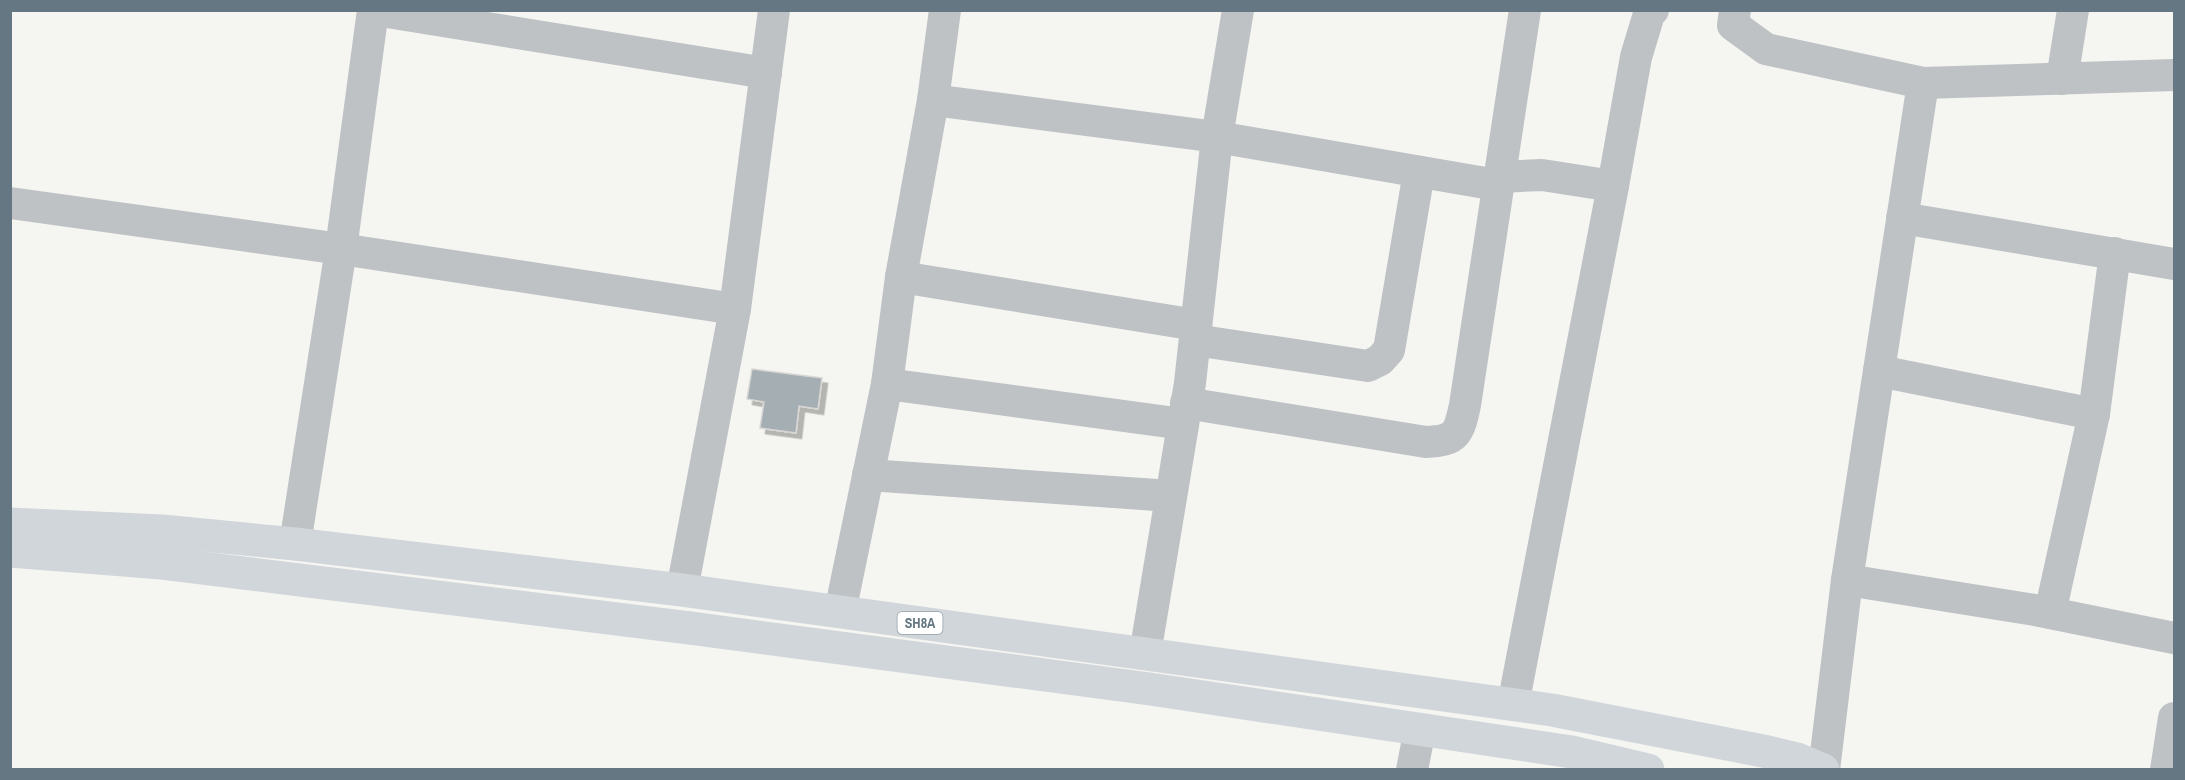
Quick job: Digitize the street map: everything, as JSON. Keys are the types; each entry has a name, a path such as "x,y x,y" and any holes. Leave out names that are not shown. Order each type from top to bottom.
{"main road":[{"name":"SH8A","path":"10,524 162,531 295,544 682,590 1513,705 1575,715 1767,761 1797,759 1823,770"},
{"name":"SH8A","path":"10,551 162,563 690,628 1139,688 1572,752 1648,770"}],"street":[{"path":"295,544 374,10 766,73"},
{"path":"682,590 735,309 774,10"},
{"path":"840,612 887,384 901,277 933,100 945,10"},
{"path":"1145,654 1185,413 1217,137 1238,10"},
{"path":"887,384 1185,413 1426,441 1442,441 1453,437 1461,425 1465,405 1525,10"},
{"path":"1513,705 1636,57 1649,14 1653,10"},
{"path":"1735,10 1732,25 1766,49 1923,83 2175,75"},
{"path":"2062,79 2073,10"},
{"path":"1823,770 1847,580 1923,83"},
{"path":"933,100 1217,137 1419,172 1498,181 1542,175 1613,186"},
{"path":"901,277 1368,366 1380,360 1389,350 1419,172"},
{"path":"10,203 340,249 735,309"},
{"path":"1902,218 2175,264"},
{"path":"2050,613 2094,414 2115,253"},
{"path":"1879,371 2094,414"},
{"path":"867,475 1171,496"},
{"path":"1847,580 2050,613 2175,638"},
{"path":"2166,770 2175,718"},
{"path":"1412,770 1420,729"}],"building":[{"path":"752,369 822,378 818,409 799,406 796,433 760,428 764,402 747,399"}]}
